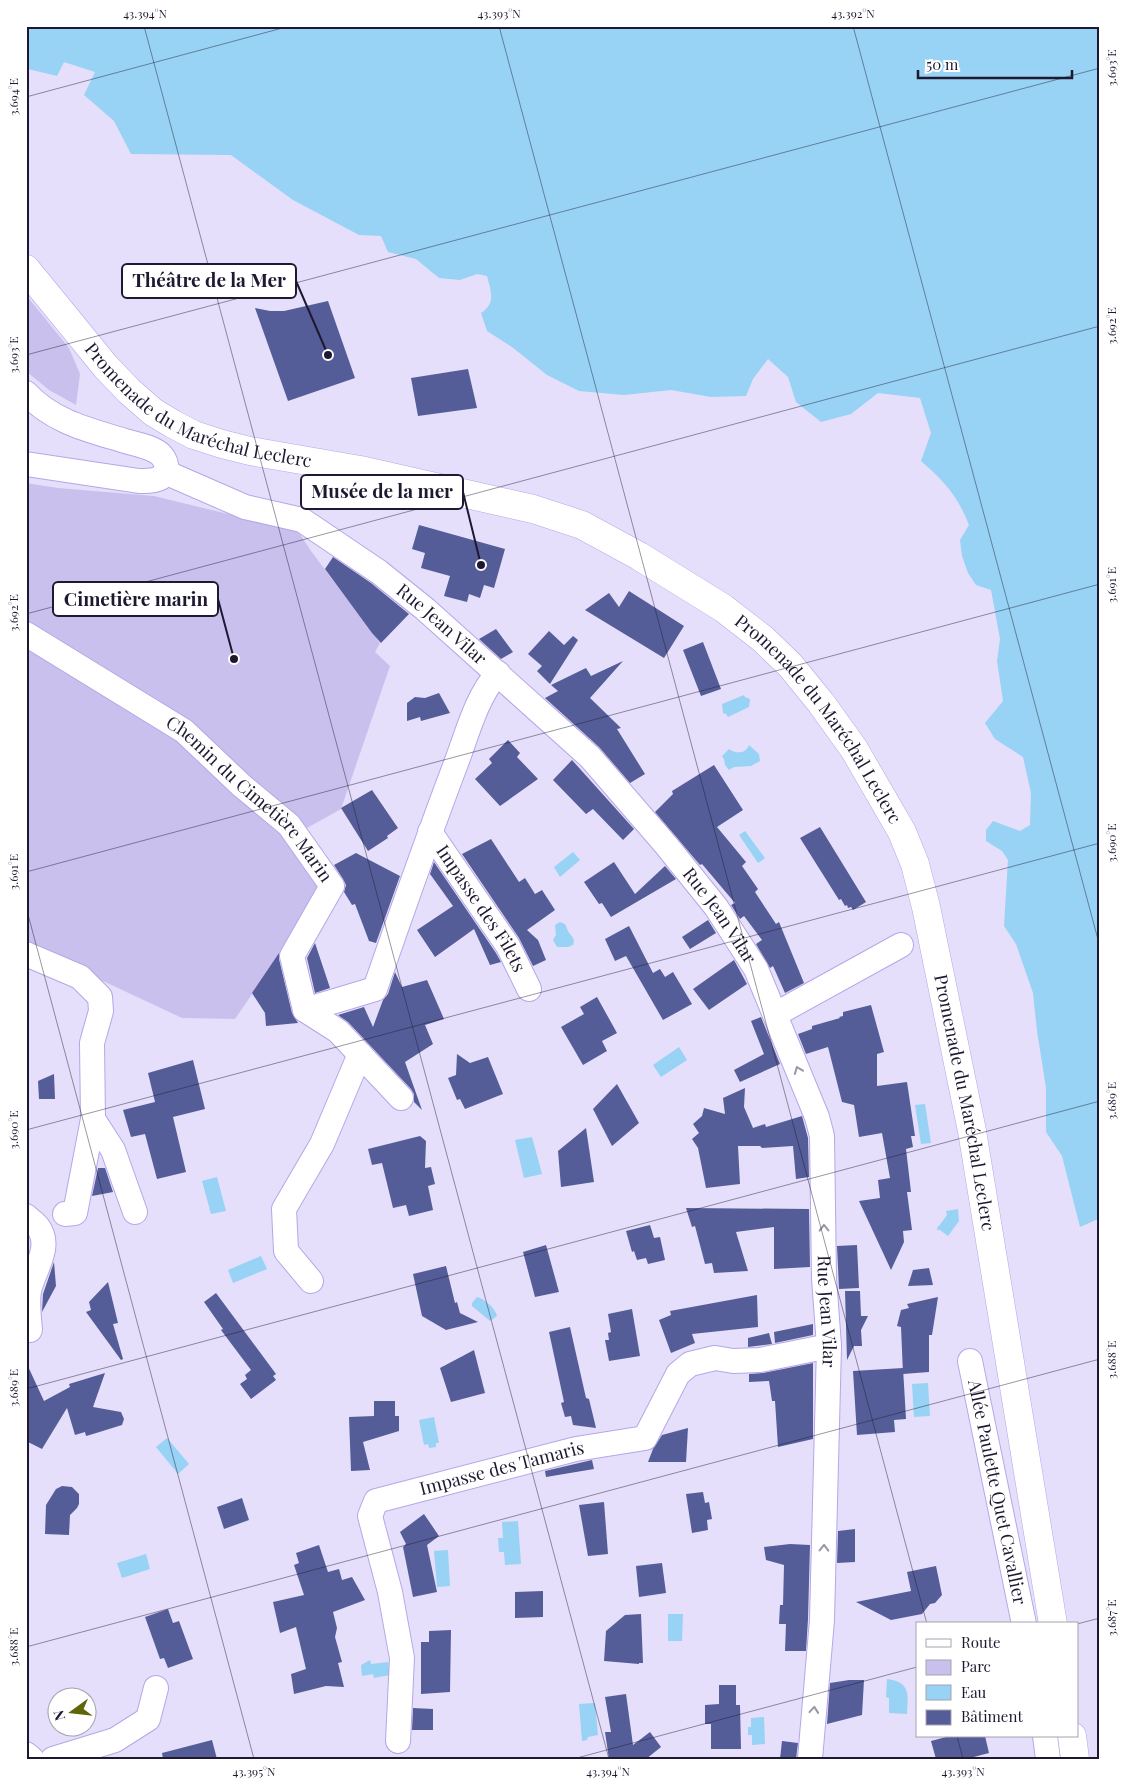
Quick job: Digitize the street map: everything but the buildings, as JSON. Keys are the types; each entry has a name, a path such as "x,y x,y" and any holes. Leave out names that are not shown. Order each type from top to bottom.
{"main road":[{"name":"Promenade du Maréchal Leclerc","path":"26,269 106,367 147,406 173,424 194,435 231,447 378,474 533,509 582,525 639,556 723,608 763,640 790,665 821,703 854,749 902,832 915,864 926,907 972,1131 1053,1622"},
{"path":"1072,1738 1075,1759"}],"street":[{"path":"26,393 54,416 78,427 139,445 161,455 167,463 167,473 162,478 139,481 26,464"},
{"name":"Rue Jean Vilar","path":"167,473 245,507 302,520 379,572 425,609 590,757 666,845 716,907 756,969 776,1014 822,1136 824,1278 829,1346 822,1620 810,1759"},
{"name":"Chemin du Cimetière Marin","path":"26,634 184,731 241,786 289,825 332,886 292,956 305,1010"},
{"path":"305,1010 375,989 430,832 477,709 490,682 498,673"},
{"name":"Impasse des Filets","path":"430,832 508,946 529,989"},
{"path":"776,1014 902,945"},
{"path":"26,954 80,978 100,997 101,1011 92,1043 93,1119 73,1217"},
{"path":"305,1010 338,1031 401,1098"},
{"path":"311,1281 286,1251 284,1209 322,1144 360,1054"},
{"path":"93,1119 113,1150 135,1212"},
{"path":"26,1216 38,1227 43,1245 41,1259 33,1276 29,1293 30,1330"},
{"name":"Impasse des Tamaris","path":"398,1741 402,1658 390,1592 370,1516 376,1501 576,1449 645,1438 678,1374 690,1364 715,1358 733,1361 760,1360 829,1346"},
{"name":"Allée Paulette Quet Cavallier","path":"970,1361 1024,1622"},
{"path":"52,1759 115,1740 148,1719 156,1688"},
{"path":"1045,1738 1048,1759"},
{"path":"26,1754 32,1759"}],"green space":[{"path":"26,295 69,348 80,374 76,405 49,390 26,371"},
{"path":"26,483 58,488 154,496 298,531 380,643 375,652 390,666 341,809 307,828 245,776 198,728 26,624"},
{"path":"26,645 173,736 287,833 325,887 235,1019 182,1018 26,945"}],"water":[{"path":"26,26 1100,26 1100,1220 1098,1219 1080,1227 1062,1156 1046,1132 1046,1088 1033,993 1016,944 1004,926 1008,860 1002,851 986,841 986,830 993,821 1020,831 1030,825 1031,793 1023,757 995,739 985,723 1003,701 997,661 1000,639 991,590 976,585 968,573 962,556 960,540 969,525 960,505 944,483 921,461 931,433 920,398 878,393 851,414 821,422 796,402 788,377 768,359 753,379 746,396 711,397 671,390 624,395 579,391 547,375 512,347 487,331 481,313 489,306 491,301 487,276 477,274 460,280 439,278 416,259 388,252 381,236 359,235 293,200 231,155 131,154 114,121 84,95 95,72 64,62 57,76 28,69 26,71"},
{"path":"744,695 750,699 749,707 728,717 723,713 722,704"},
{"path":"749,745 759,754 760,761 751,766 734,767 729,770 722,756 729,749 735,752 743,752"},
{"path":"745,831 765,858 758,863 739,835"},
{"path":"573,852 580,860 560,877 554,867"},
{"path":"560,922 565,924 573,938 573,945 557,947 553,940 556,935 555,925"},
{"path":"679,1047 687,1060 661,1077 653,1065"},
{"path":"925,1104 931,1143 921,1144 915,1105"},
{"path":"532,1137 542,1174 524,1178 515,1140"},
{"path":"217,1177 226,1211 211,1214 202,1181"},
{"path":"958,1209 959,1221 948,1236 937,1230 947,1215 946,1211"},
{"path":"261,1256 267,1269 233,1283 228,1270"},
{"path":"477,1297 489,1304 497,1316 490,1321 472,1306"},
{"path":"928,1383 930,1416 914,1417 912,1384"},
{"path":"434,1417 439,1443 436,1443 436,1447 429,1448 428,1444 424,1445 419,1420"},
{"path":"167,1438 189,1464 178,1474 156,1447"},
{"path":"518,1521 521,1564 505,1565 504,1552 499,1552 498,1538 503,1538 502,1522"},
{"path":"448,1550 450,1586 437,1587 434,1551"},
{"path":"146,1554 150,1569 122,1578 117,1563"},
{"path":"668,1614 683,1614 682,1641 668,1641"},
{"path":"370,1660 371,1664 388,1662 390,1675 374,1678 373,1674 362,1676 361,1665"},
{"path":"887,1679 904,1686 907,1695 907,1714 889,1713 889,1698 886,1697"},
{"path":"595,1703 598,1735 588,1737 587,1740 582,1741 579,1704"},
{"path":"764,1717 765,1744 752,1745 752,1735 748,1735 748,1727 751,1727 751,1718"}],"place":[{"name":"Théâtre de la Mer","path":"328,355"},
{"name":"Musée de la mer","path":"481,565"},
{"name":"Cimetière marin","path":"234,659"}]}
